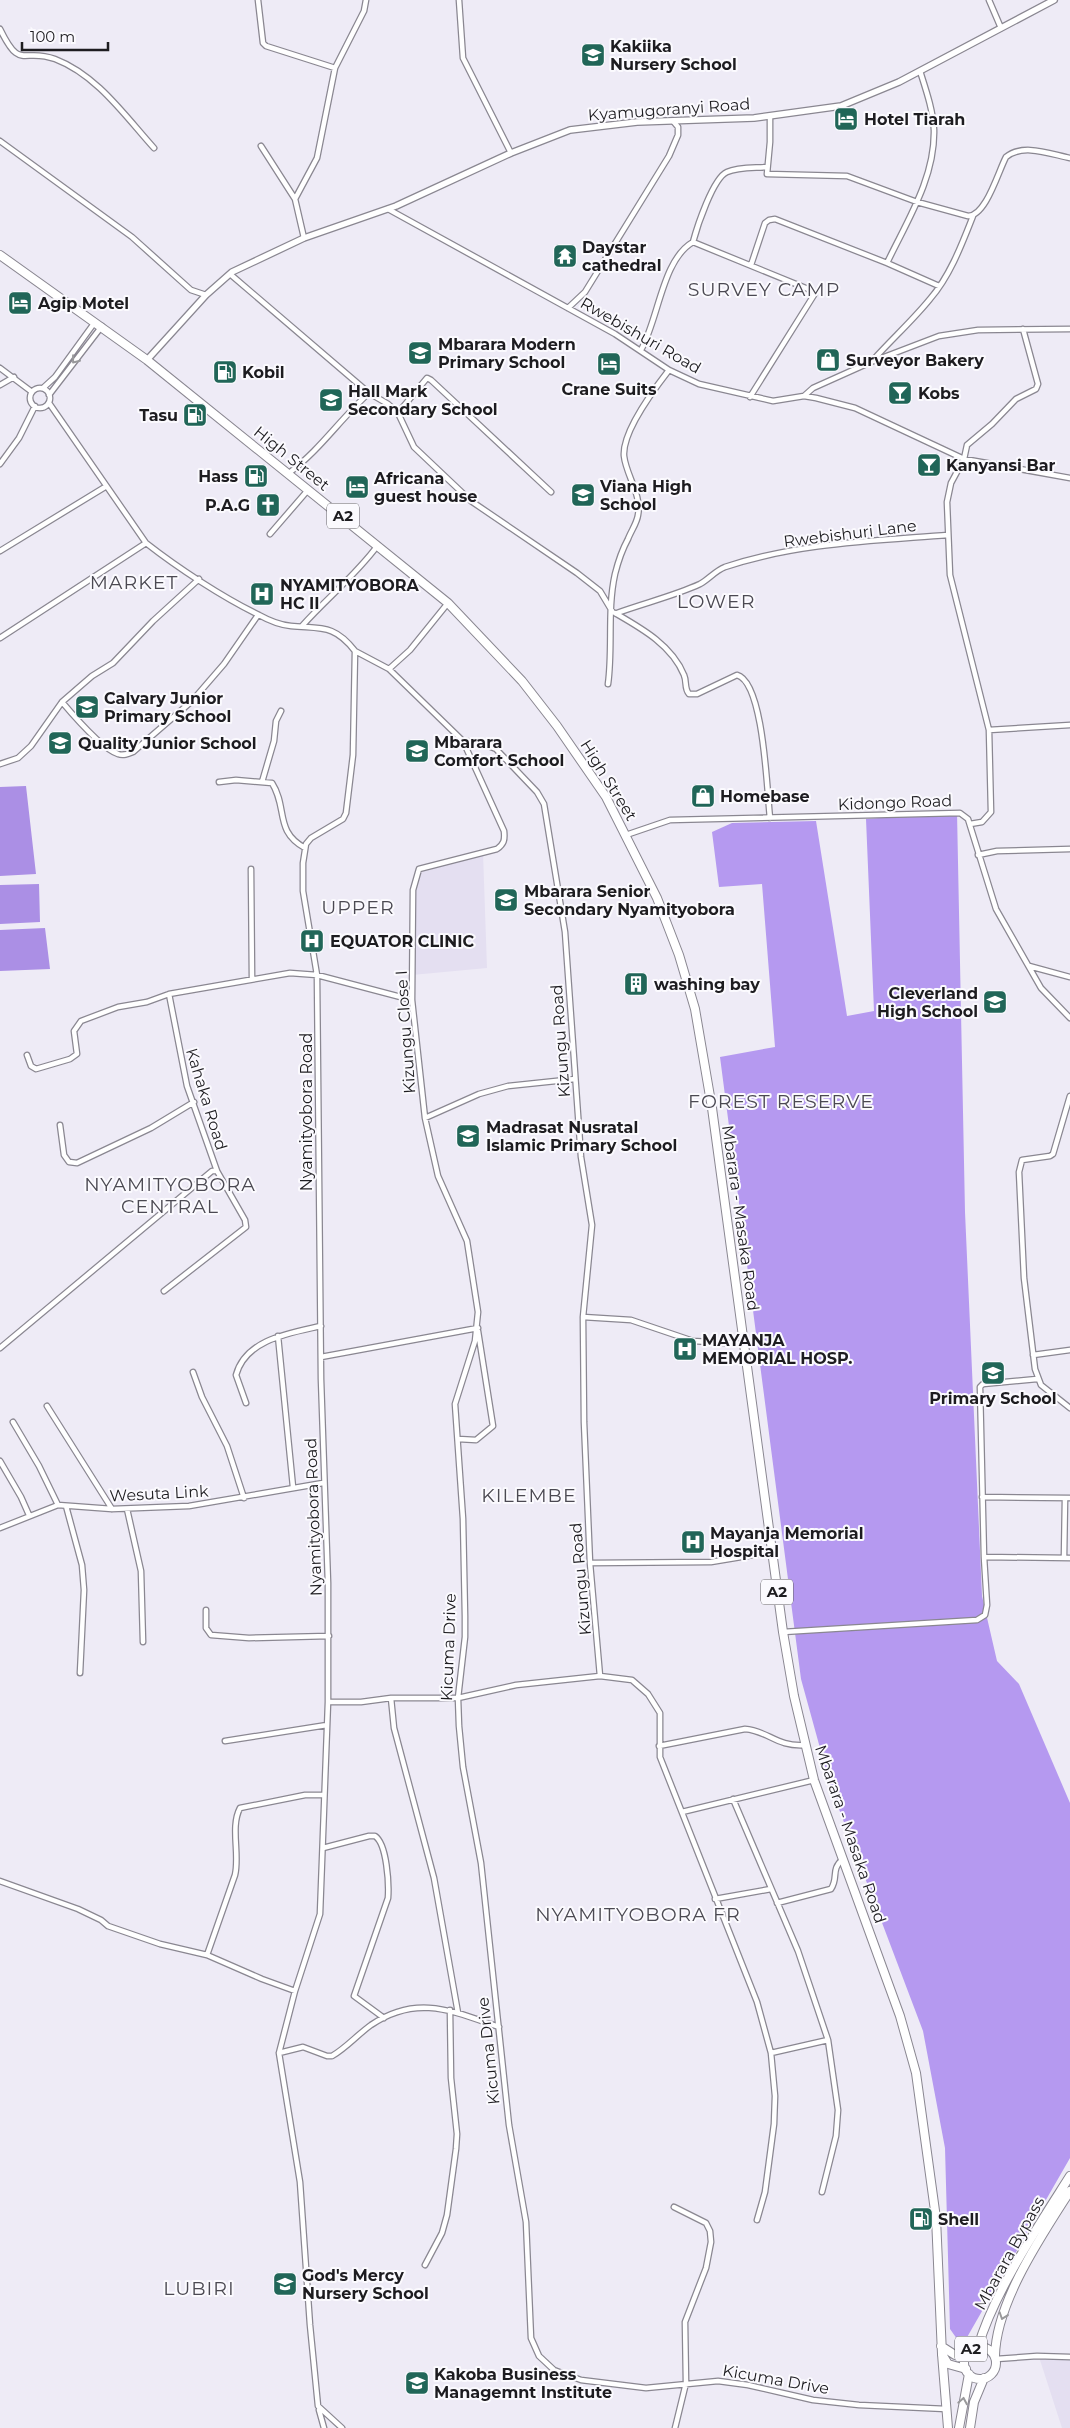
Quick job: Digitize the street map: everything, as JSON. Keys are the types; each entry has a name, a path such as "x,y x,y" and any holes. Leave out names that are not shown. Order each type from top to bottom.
{"main road":[{"name":"High Street","path":"0,255 147,360 290,473 448,603 522,681 557,726 601,790 626,835"},
{"name":"Mbarara - Masaka Road","path":"626,835 657,898 679,955 695,1009 712,1108 783,1632 794,1696 814,1780 900,2016 916,2073 936,2218 942,2354"},
{"name":"Mbarara Bypass","path":"978,2347 988,2318 1010,2277 1070,2176"},
{"name":"Mbarara Bypass","path":"995,2357 995,2344 1001,2324 1019,2277 1070,2191"},
{"name":"A2","path":"941,2346 955,2355 967,2354 978,2347 988,2348 995,2357 993,2372 984,2378 976,2378 967,2371 948,2364 942,2354"},
{"name":"A2","path":"942,2354 948,2428"},
{"name":"A2","path":"959,2428 967,2371 964,2361 967,2354"},
{"name":"A2","path":"970,2428 974,2402 984,2378"}],"street":[{"path":"258,0 262,43 266,46 335,68"},
{"path":"295,199 317,158 335,68 364,11 366,0"},
{"path":"459,0 463,58 511,153"},
{"path":"989,0 1001,28"},
{"name":"Kyamugoranyi Road","path":"147,360 206,295 230,274 304,238 388,209 511,153 570,130 610,124 770,116 841,106 920,71 1054,0"},
{"path":"0,29 14,53 22,56 53,59 87,78 104,93 154,148"},
{"path":"887,263 917,202 932,154 934,130 931,110 920,71"},
{"path":"770,116 767,174 847,176 917,202 973,216"},
{"path":"568,308 585,292 669,156 678,136 678,127 673,121"},
{"path":"0,141 132,237 191,290 206,295"},
{"path":"261,146 295,199 304,238"},
{"path":"872,362 930,299 939,286 973,216 982,209 1003,163 1013,151 1021,149 1070,158"},
{"path":"641,350 654,322 667,273 685,247 693,242 696,228 718,180 729,171 766,167"},
{"name":"Rwebishuri Road","path":"388,209 568,308 641,350 669,370 699,384 773,401 804,396 855,408 964,459 1070,478"},
{"path":"751,265 765,223 775,219 887,263 939,286"},
{"path":"693,242 810,289 814,295 750,397"},
{"path":"230,274 369,393 388,404 398,413 408,437 422,456 471,500 561,561 600,591 614,612 662,643 684,676 686,691 689,694 697,694 737,675 743,678 759,711 770,818"},
{"path":"48,403 42,407 35,406 30,400 32,392 43,388 55,377 98,324"},
{"path":"98,324 49,395 48,403 146,543 166,558 258,615 279,623 320,627 336,632 355,651 389,669 463,741"},
{"path":"970,824 982,822 990,812 989,730 950,575 947,502 951,483 964,459 967,445 992,424 1016,399 1036,389 1038,384 1023,329"},
{"path":"804,396 812,388 872,362 940,336 978,330 1070,329"},
{"path":"0,368 32,392"},
{"path":"608,684 610,669 609,628 614,612 614,576 638,516 639,507 624,456 627,440 647,399 669,370"},
{"path":"0,384 14,377"},
{"path":"398,413 428,378 551,492"},
{"path":"43,388 49,395"},
{"path":"290,473 316,451 342,418 369,393"},
{"path":"0,464 19,438 35,406"},
{"path":"0,550 106,487"},
{"path":"270,534 309,489"},
{"name":"Rwebishuri Lane","path":"614,612 701,583 714,572 724,568 777,554 834,544 948,535"},
{"path":"0,638 146,543"},
{"path":"302,626 330,595 360,568 379,545"},
{"path":"0,764 18,758 31,746 62,702 92,676 113,663 153,621 199,579"},
{"path":"389,669 410,650 448,603"},
{"path":"62,702 87,729 117,754 125,755 133,752 192,702 224,664 258,615"},
{"path":"218,782 272,783 286,833 295,843 304,848 311,838 343,819 348,806 353,755 355,651"},
{"path":"262,782 274,741 276,720 281,711"},
{"path":"989,730 1070,725"},
{"name":"Kizungu Close I","path":"463,741 504,831 505,839 503,845 497,849 419,869 413,890 412,1000 424,1118 438,1176 467,1241 477,1296 478,1328"},
{"name":"Kizungu Road","path":"463,741 478,742 496,749 537,792 544,804 566,932 581,1156 592,1225 583,1317 585,1460 590,1563 600,1676"},
{"name":"Kidongo Road","path":"626,835 670,820 957,812 964,815 970,824 996,909 1041,988 1070,1018"},
{"name":"Nyamityobora Road","path":"279,2052 295,1990 320,1914 328,1702 329,1636 323,1483 317,975 303,890 304,848"},
{"path":"978,855 997,851 1070,849"},
{"path":"251,869 252,978"},
{"path":"1029,966 1070,977"},
{"path":"27,1055 31,1066 36,1069 70,1059 77,1054 74,1031 81,1021 118,1007 147,1002 169,994 252,978 290,973 317,975 412,1000"},
{"name":"Kahaka Road","path":"0,1348 158,1215 212,1171 217,1170 198,1121 194,1102 180,1060 169,994"},
{"path":"424,1118 479,1094 508,1086 575,1079"},
{"path":"1070,1096 1053,1154 1050,1156 1027,1158 1020,1164 1024,1278 1037,1379 1041,1386 1070,1408"},
{"path":"60,1125 64,1155 69,1162 77,1163 151,1128 194,1102"},
{"path":"164,1290 246,1227 245,1220 217,1170"},
{"path":"583,1317 631,1320 706,1343 744,1344"},
{"path":"246,1403 237,1380 238,1369 243,1360 254,1350 278,1336 321,1326"},
{"path":"321,1357 478,1328 493,1426 476,1440 458,1439"},
{"name":"Kicuma Drive","path":"478,1328 455,1404 463,1519 465,1616 458,1698 464,1767 480,1863 509,2125 526,2222 531,2338 539,2356 554,2370 580,2380 646,2388 718,2381 748,2385 813,2400 859,2405 946,2409"},
{"path":"278,1336 293,1487"},
{"path":"1033,1355 1070,1350"},
{"path":"193,1372 211,1415 227,1446 244,1498"},
{"path":"783,1632 977,1620 987,1611 980,1386 983,1384 1037,1379"},
{"path":"47,1406 112,1509"},
{"path":"13,1422 58,1505"},
{"path":"0,1461 29,1515"},
{"name":"Wesuta Link","path":"0,1528 58,1505 128,1509 200,1505 323,1483"},
{"path":"982,1497 1068,1499 1064,1558"},
{"path":"66,1506 82,1566 80,1673"},
{"path":"128,1509 141,1571 143,1642"},
{"path":"590,1563 711,1562 772,1552"},
{"path":"984,1557 1070,1558"},
{"path":"206,1610 206,1628 211,1634 256,1638 329,1636"},
{"path":"328,1702 361,1702 391,1698 458,1698 535,1682 600,1676 632,1680 648,1694 660,1713 660,1757 757,2002 772,2053 775,2096 774,2124 765,2192 757,2220"},
{"path":"391,1698 394,1728 434,1878 458,2013"},
{"path":"225,1741 327,1725"},
{"path":"659,1746 745,1729 753,1730 785,1744 806,1746"},
{"path":"682,1812 733,1798 814,1780"},
{"path":"207,1955 235,1875 237,1865 236,1821 240,1808 305,1795 324,1795"},
{"path":"733,1798 798,1950 828,2040 838,2110 836,2136 822,2192"},
{"path":"323,1848 369,1836 374,1836 380,1842 389,1884 388,1898 354,1996 384,2018"},
{"path":"777,1904 831,1889 834,1885 834,1869 843,1859"},
{"path":"0,1880 78,1909 115,1928 160,1944 207,1955 262,1979 295,1990"},
{"path":"715,1899 771,1889"},
{"path":"324,2428 318,2406 310,2325 300,2182 279,2052 303,2047 332,2056 363,2031 384,2018 420,2007 438,2007 450,2010 499,2027"},
{"path":"425,2265 442,2234 447,2215 456,2149 457,2134 451,2078 450,2010"},
{"path":"772,2053 828,2040"},
{"path":"674,2208 706,2223 710,2231 711,2242 706,2268 686,2322 686,2383 675,2428"},
{"path":"995,2357 1070,2357"},
{"path":"318,2406 342,2428"}],"shaded area":[{"path":"26,786 36,874 0,876 0,787"},
{"path":"957,812 965,1212 982,1596 997,1661 1019,1684 1070,1803 1070,2158 962,2346 950,2329 945,2148 923,2031 831,1788 801,1679 720,1057 775,1047 762,884 719,887 712,832 732,823 816,821 847,1016 874,1011 866,819"},
{"path":"483,853 487,968 412,975 415,879 419,869"},
{"path":"39,884 40,922 0,924 0,885"},
{"path":"45,928 50,969 0,971 0,930"},
{"path":"1039,2357 1070,2360 1070,2428 1062,2428"}],"place":[{"name":"Kakiika Nursery School","path":"593,55"},
{"name":"Hotel Tiarah","path":"846,119"},
{"name":"Daystar cathedral","path":"565,256"},
{"name":"Agip Motel","path":"20,303"},
{"name":"Mbarara Modern Primary School","path":"420,353"},
{"name":"Surveyor Bakery","path":"828,360"},
{"name":"Crane Suits","path":"609,364"},
{"name":"Kobil","path":"225,372"},
{"name":"Kobs","path":"900,393"},
{"name":"Hall Mark Secondary School","path":"331,400"},
{"name":"Tasu","path":"195,415"},
{"name":"Kanyansi Bar","path":"929,465"},
{"name":"Hass","path":"256,476"},
{"name":"Africana guest house","path":"357,487"},
{"name":"Viana High School","path":"583,495"},
{"name":"P.A.G","path":"268,505"},
{"name":"NYAMITYOBORA HC II","path":"262,594"},
{"name":"Calvary Junior Primary School","path":"87,707"},
{"name":"Quality Junior School","path":"60,743"},
{"name":"Mbarara Comfort School","path":"417,751"},
{"name":"Homebase","path":"703,796"},
{"name":"Mbarara Senior Secondary Nyamityobora","path":"506,900"},
{"name":"EQUATOR CLINIC","path":"312,941"},
{"name":"washing bay","path":"636,984"},
{"name":"Cleverland High School","path":"995,1002"},
{"name":"Madrasat Nusratal Islamic Primary School","path":"468,1136"},
{"name":"MAYANJA MEMORIAL HOSP.","path":"685,1349"},
{"name":"Primary School","path":"993,1373"},
{"name":"Mayanja Memorial Hospital","path":"693,1542"},
{"name":"Shell","path":"921,2219"},
{"name":"God's Mercy Nursery School","path":"285,2284"},
{"name":"Kakoba Business Managemnt Institute","path":"417,2383"}],"district":[{"name":"SURVEY CAMP","path":"764,289"},
{"name":"MARKET","path":"134,582"},
{"name":"LOWER","path":"716,601"},
{"name":"UPPER","path":"358,907"},
{"name":"FOREST RESERVE","path":"781,1101"},
{"name":"NYAMITYOBORA CENTRAL","path":"170,1195"},
{"name":"KILEMBE","path":"529,1495"},
{"name":"NYAMITYOBORA FR","path":"638,1914"},
{"name":"LUBIRI","path":"199,2288"}]}
